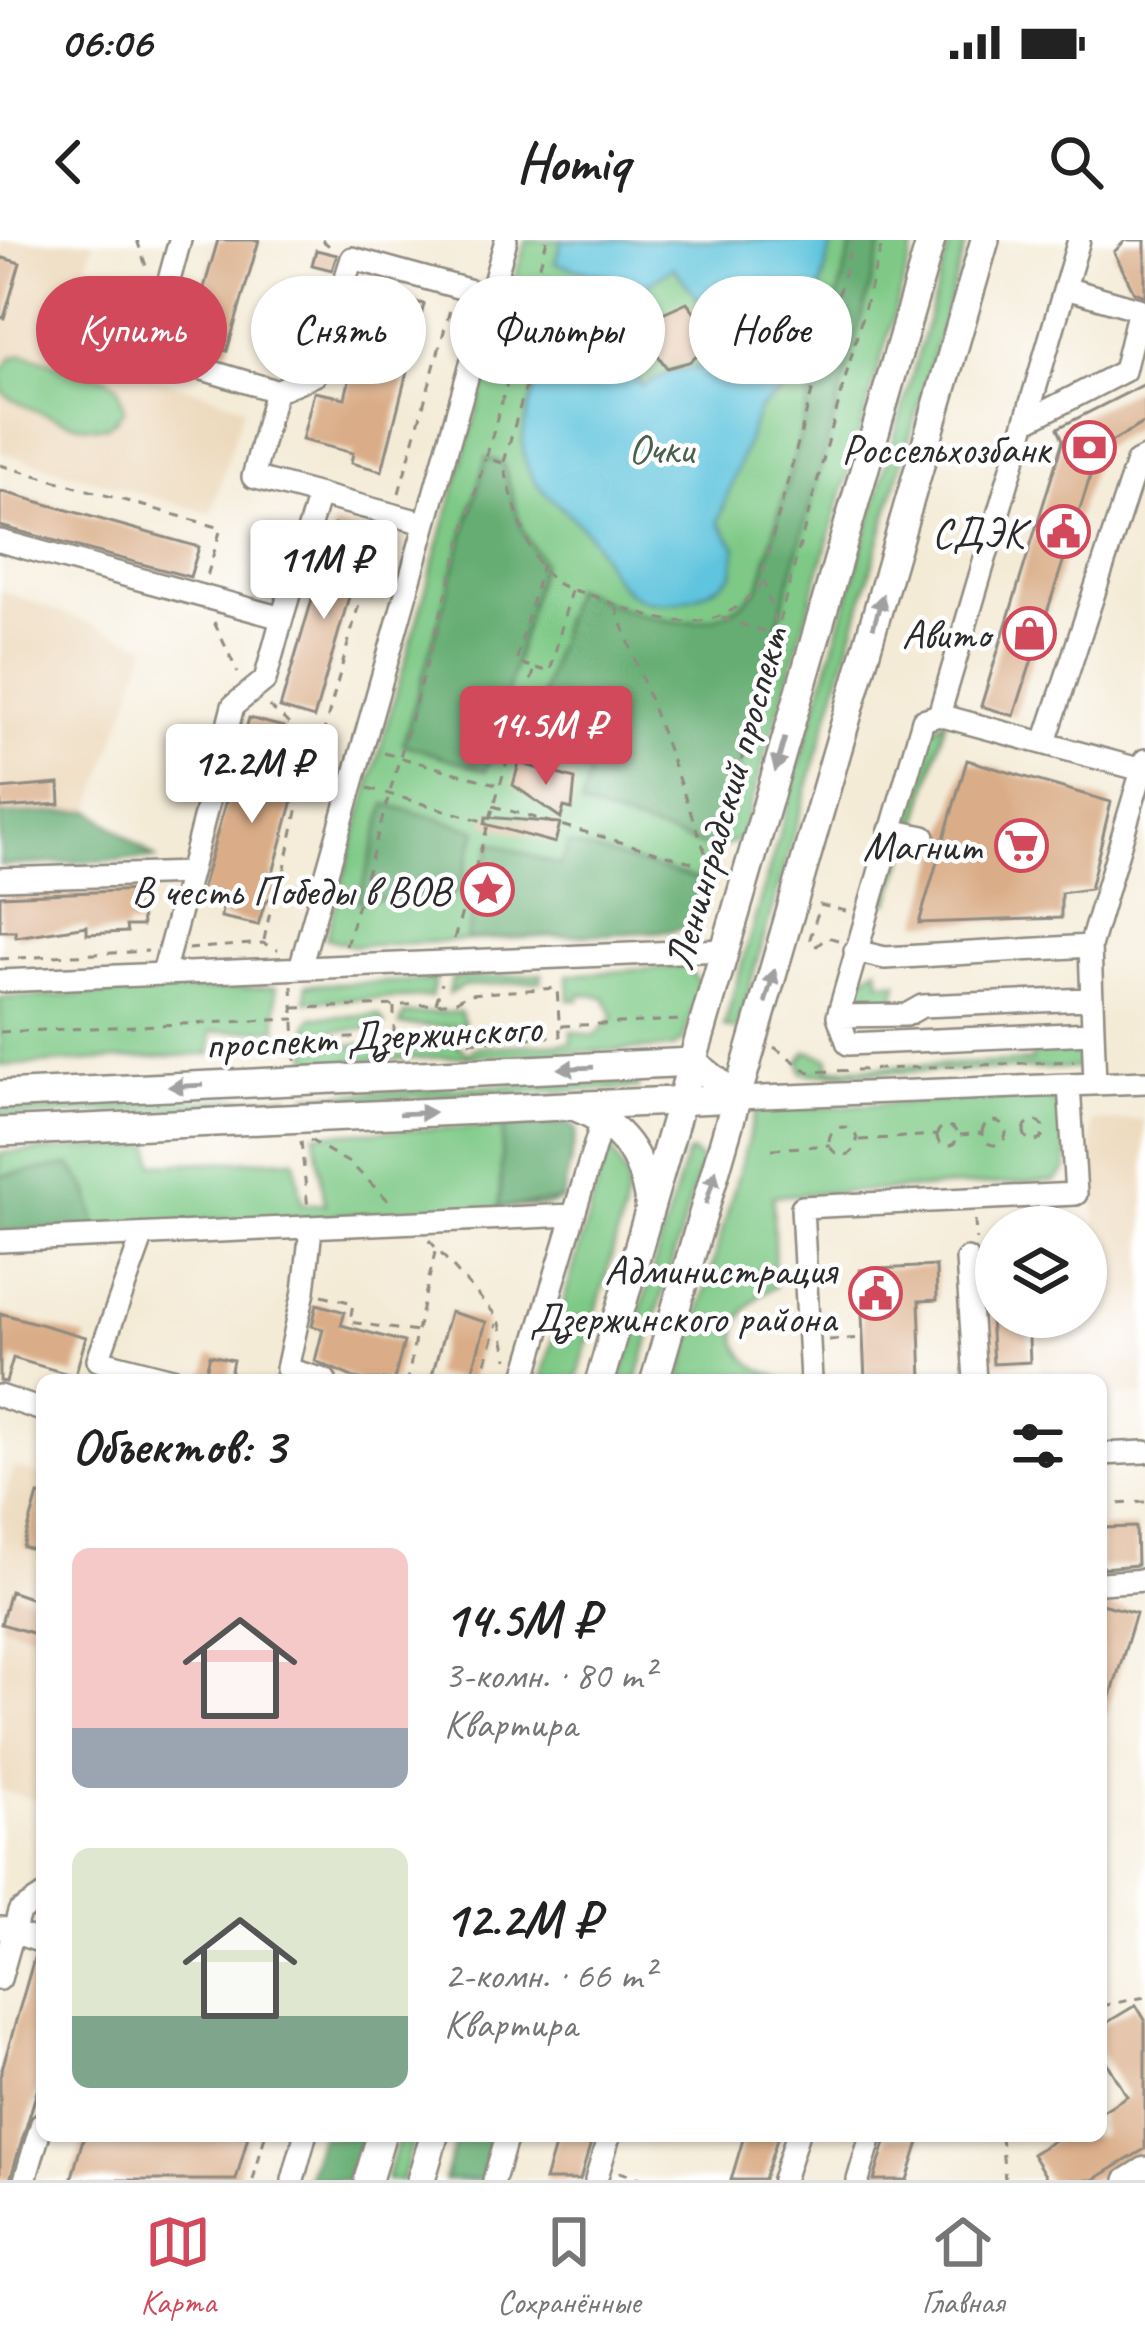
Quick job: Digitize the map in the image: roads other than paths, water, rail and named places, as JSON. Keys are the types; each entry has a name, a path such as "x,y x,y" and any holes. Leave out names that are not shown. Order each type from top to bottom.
{"main road":[{"name":"Ленинградский проспект","path":"602,1374 931,240"},
{"path":"657,1374 985,240"},
{"path":"693,1062 738,1098"},
{"name":"проспект Дзержинского","path":"0,1095 693,1062"},
{"name":"проспект Дзержинского","path":"0,1132 738,1098"},
{"path":"572,1106 603,1118 631,1145 644,1174 650,1208"},
{"path":"368,2180 379,2142"},
{"path":"422,2180 432,2142"}],"street":[{"path":"180,240 149,353 276,391 315,375 352,258 450,285"},
{"path":"496,276 506,240"},
{"path":"939,715 1078,240"},
{"path":"1027,421 1124,371 1140,309 1065,288"},
{"path":"295,969 464,384"},
{"path":"276,391 253,477 424,523"},
{"path":"1045,742 1137,462 1145,458"},
{"path":"164,973 233,706 265,680 319,495"},
{"path":"0,541 282,617"},
{"path":"1091,1033 848,1044 838,1016 850,946 923,720 939,715 1045,742 1142,777 1090,946 1088,999 1094,1060 1095,1084"},
{"path":"890,830 924,837"},
{"path":"0,879 190,873"},
{"path":"850,946 885,958 1090,946"},
{"path":"0,981 723,950"},
{"path":"838,1016 906,1015 922,1006 1088,999"},
{"name":"проспект Дзержинского","path":"738,1098 1145,1082"},
{"path":"812,1374 802,1207 1076,1194 1069,1085"},
{"path":"519,1374 603,1118"},
{"path":"0,1241 572,1215"},
{"path":"302,1374 287,1370 304,1291 310,1229"},
{"path":"127,1374 95,1370 143,1234"},
{"path":"968,1259 975,1374"},
{"path":"0,1396 36,1408"},
{"path":"1107,1454 1145,1452"},
{"path":"1107,1583 1145,1580"},
{"path":"0,1979 7,1930 36,1901"},
{"path":"7,1930 36,1940"},
{"path":"26,2180 37,2142"},
{"path":"292,2180 303,2142"},
{"path":"494,2180 505,2142"},
{"path":"598,2173 608,2142"},
{"path":"784,2180 795,2142"},
{"path":"858,2180 869,2142"},
{"path":"1126,2180 1145,2168"}],"water":[{"path":"562,240 833,240 824,276 689,276 689,287 673,267 660,276 604,276 555,263"},
{"path":"689,369 689,384 792,384 759,409 718,522 736,547 733,574 707,592 659,603 630,593 617,581 588,533 535,481 524,455 523,438 537,384 641,387 665,384 665,375"}],"place":[{"name":"Россельхозбанк","path":"1089,448"},
{"name":"СДЭК","path":"1063,532"},
{"name":"Авито","path":"1029,633"},
{"name":"Магнит","path":"1021,845"},
{"name":"В честь Победы в ВОВ","path":"488,890"},
{"name":"Администрация Дзержинского района","path":"875,1293"}],"park label":[{"name":"Очки","path":"661,448"}]}
